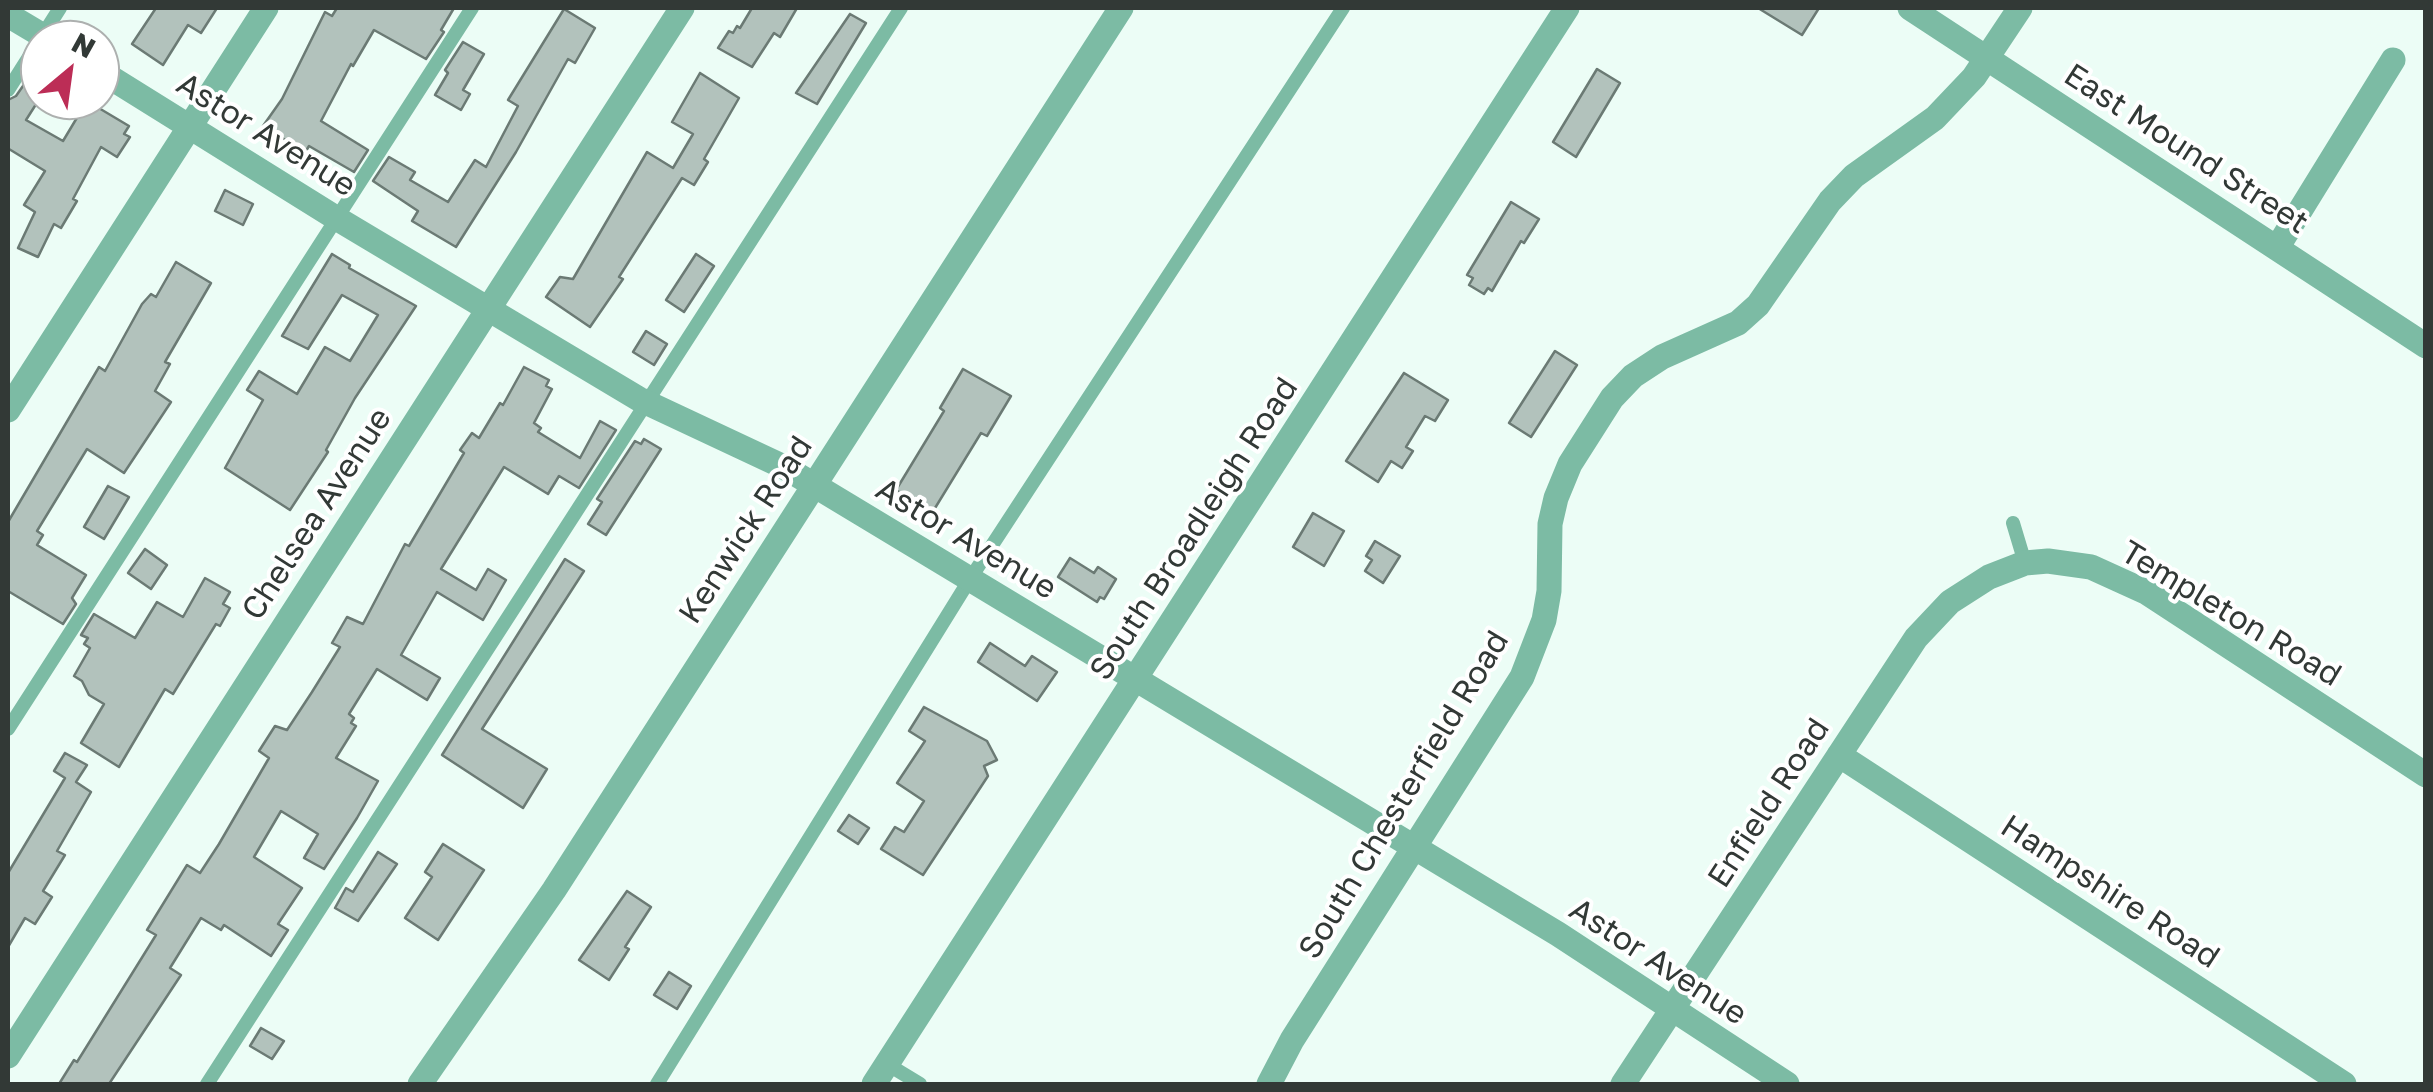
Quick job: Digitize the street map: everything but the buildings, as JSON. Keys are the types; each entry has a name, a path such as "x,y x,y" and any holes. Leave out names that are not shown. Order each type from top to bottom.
{"street":[{"path":"8,410 266,8"},
{"name":"Chelsea Avenue","path":"8,1056 682,8"},
{"name":"Kenwick Road","path":"420,1084 554,890 1120,8"},
{"name":"South Broadleigh Road","path":"881,1074 1567,8"},
{"name":"East Mound Street","path":"1910,8 2426,346"},
{"name":"South Chesterfield Road","path":"1269,1084 1292,1040 1522,677 1535,648 1548,591 1550,524 1556,498 1570,464 1612,398 1633,376 1662,357 1738,323 1748,314 1774,284 1830,201 1854,176 1935,118 1974,77 2020,8"},
{"path":"2277,248 2393,60"},
{"name":"Astor Avenue","path":"120,83 336,218 646,402 814,485 1558,934 1787,1084"},
{"name":"Templeton Road","path":"1990,577 2026,563 2048,561 2110,574 2146,592 2426,775"},
{"name":"Enfield Road","path":"1623,1084 1924,628 1950,602 1990,577"},
{"name":"Hampshire Road","path":"1839,754 2344,1084"}],"lane":[{"path":"8,729 472,8"},
{"path":"206,1084 901,8"},
{"path":"657,1084 970,579 1343,8"},
{"path":"2013,522 2026,563"},
{"path":"881,1074 920,1084"}]}
